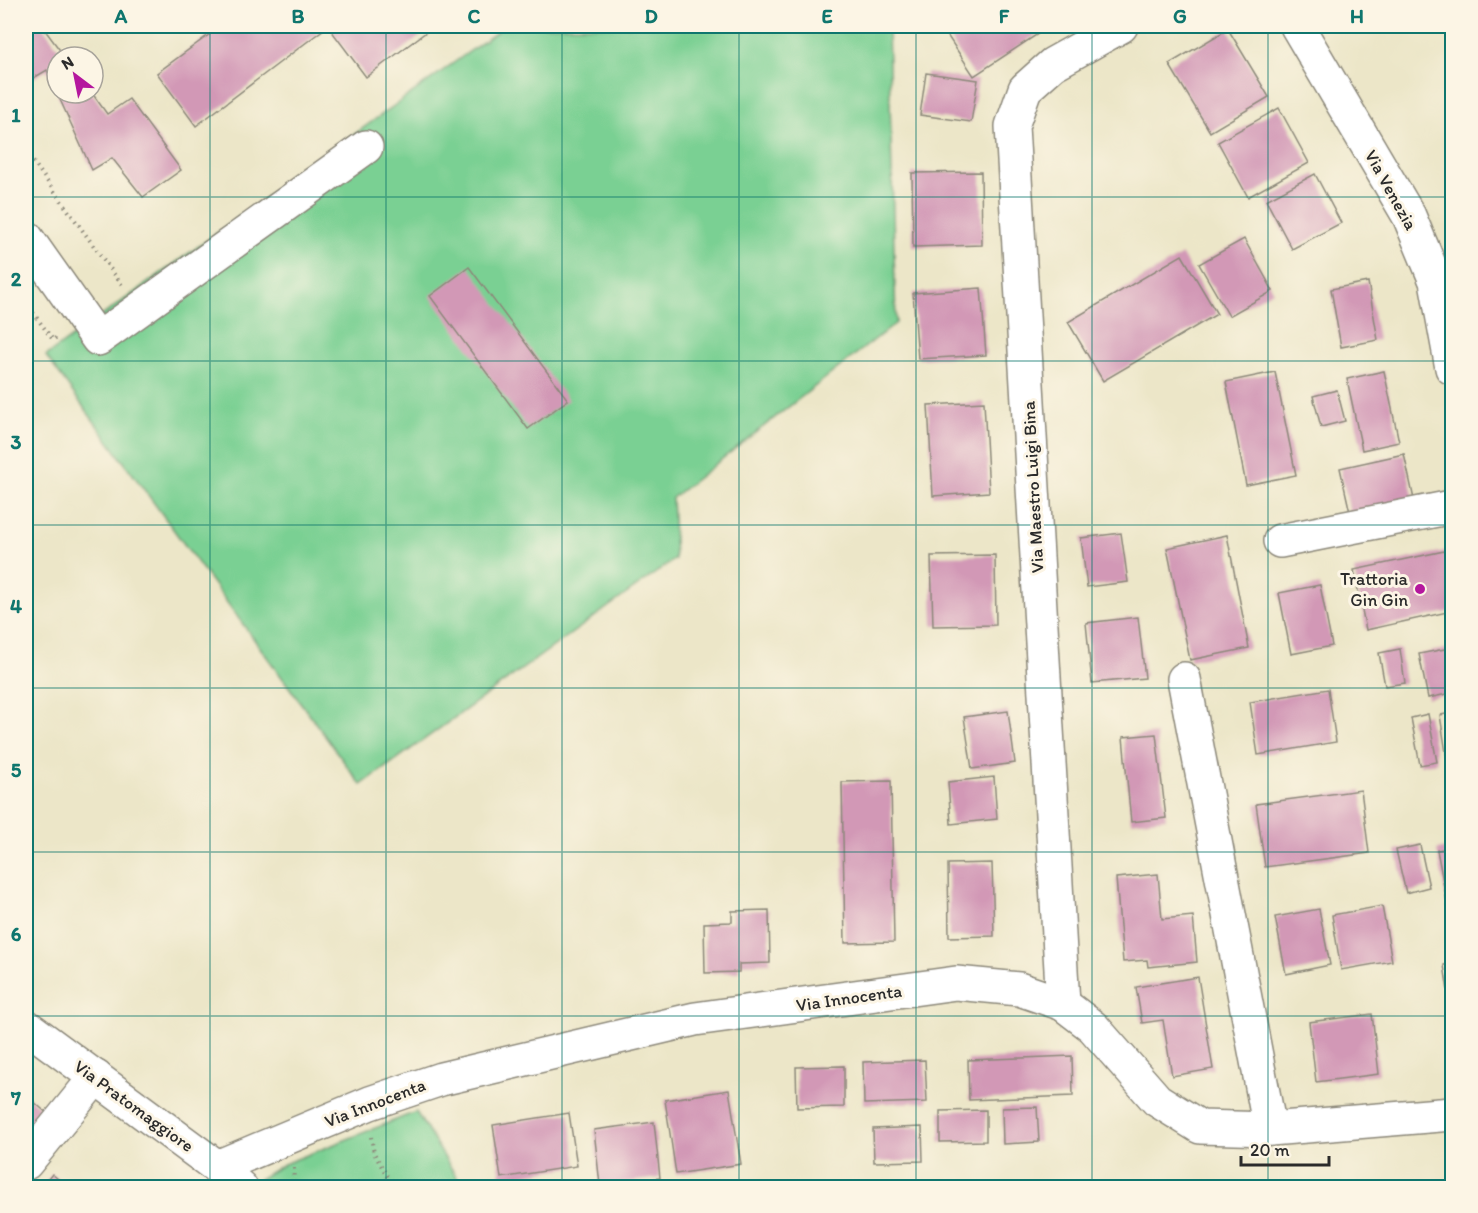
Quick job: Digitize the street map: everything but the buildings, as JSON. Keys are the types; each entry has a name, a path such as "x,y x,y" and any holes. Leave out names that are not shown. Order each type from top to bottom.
{"street":[{"name":"Via Maestro Luigi Bina","path":"1063,1004 1012,126 1025,89 1053,64 1121,26"},
{"name":"Via Venezia","path":"1297,26 1409,216 1436,281 1452,368"},
{"path":"26,237 98,339 366,147"},
{"path":"1280,541 1452,507"},
{"path":"1184,679 1270,1129"},
{"name":"Via Innocenta","path":"229,1177 370,1103 441,1079 707,1018 956,983 1019,989 1063,1004 1093,1027 1157,1100 1200,1126 1270,1129 1452,1114"},
{"name":"Via Pratomaggiore","path":"26,1026 229,1177"},
{"path":"26,1163 96,1077"}],"path":[{"path":"26,152 125,288"},
{"path":"370,1103 368,1123 374,1153 394,1188"}],"green space":[{"path":"505,26 888,26 896,323 672,498 675,559 361,785 46,356"},
{"path":"416,1112 463,1187 269,1188 259,1179 284,1164"}],"place":[{"name":"Trattoria Gin Gin","path":"1420,589"}]}
